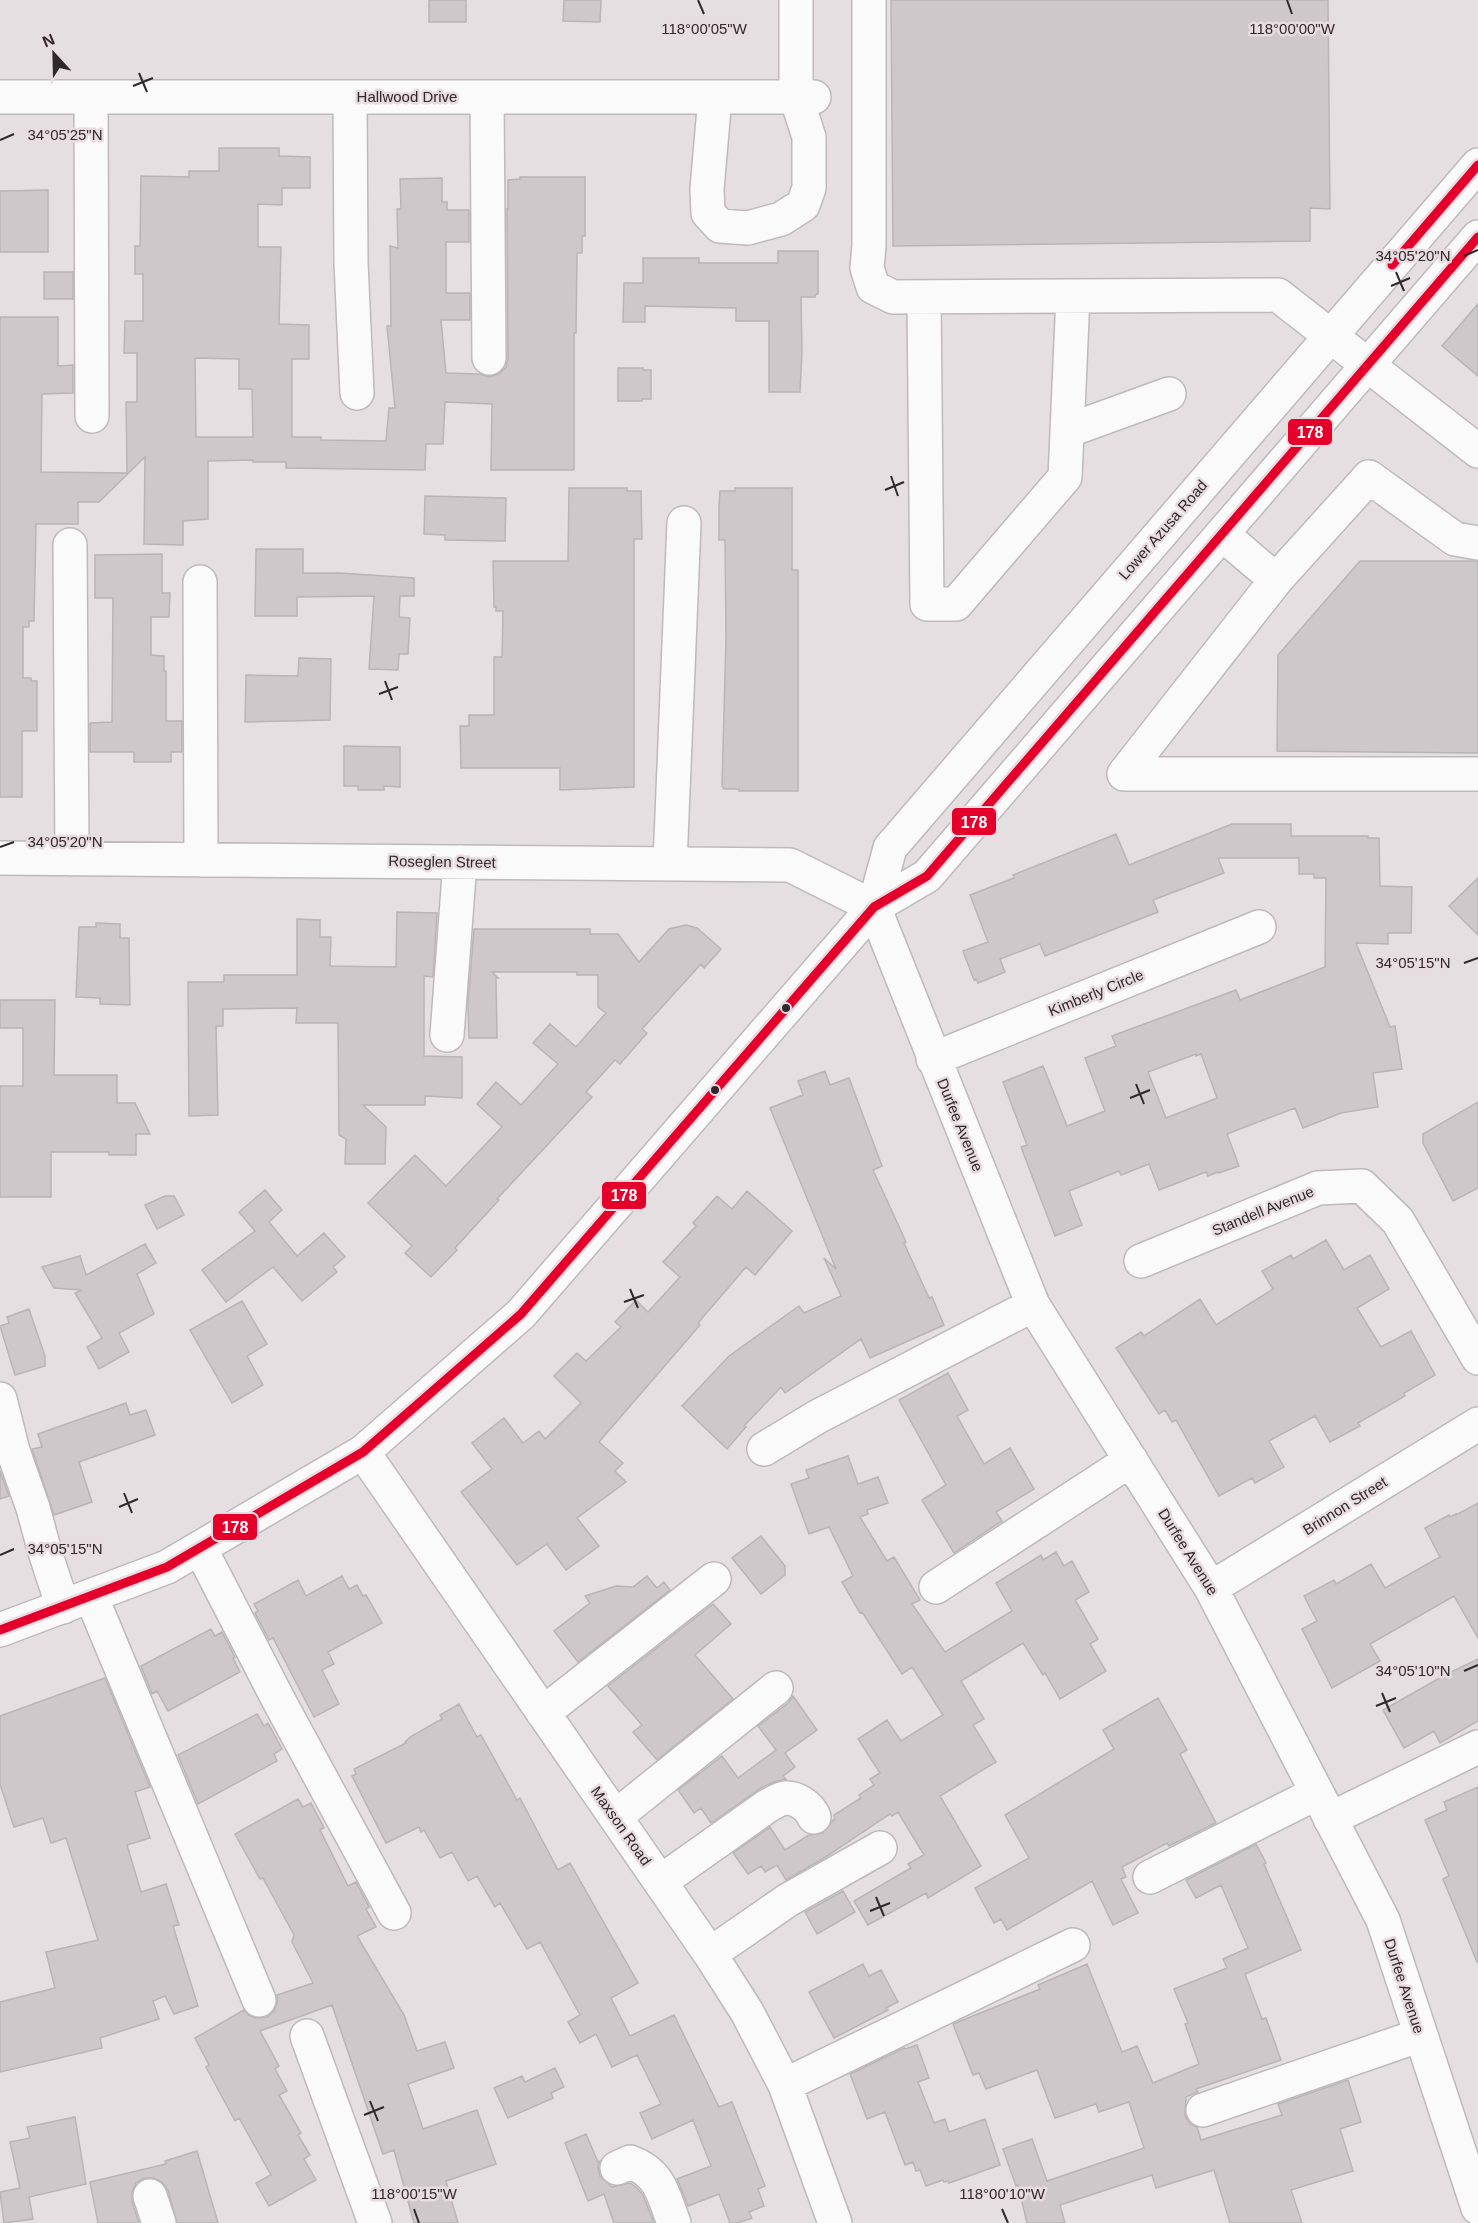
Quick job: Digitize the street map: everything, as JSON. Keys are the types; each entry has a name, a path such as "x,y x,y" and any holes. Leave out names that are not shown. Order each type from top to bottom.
{"street":[{"path":"715,97 707,189 708,213 720,226 748,228 781,219 803,205 809,188 809,137 796,0"},
{"path":"869,0 867,268 873,287 892,297 1278,295 1478,451"},
{"name":"Hallwood Drive","path":"0,97 805,97"},
{"path":"91,97 93,416"},
{"path":"350,97 351,263 357,393"},
{"path":"487,97 489,358"},
{"name":"Lower Azusa Road","path":"874,908 890,848 1478,165"},
{"name":"Lower Azusa Road","path":"0,1630 167,1567 363,1452 521,1314 874,908 927,876 1478,237"},
{"path":"924,297 927,604 956,604 1065,477 1073,296"},
{"path":"1067,431 1169,394"},
{"path":"1478,543 1455,539 1369,477 1276,580 1124,774 1478,774"},
{"path":"670,864 684,523"},
{"path":"1222,534 1276,580"},
{"path":"70,545 72,859"},
{"path":"200,582 201,860"},
{"name":"Roseglen Street","path":"0,858 790,866 874,908"},
{"path":"447,1035 460,862"},
{"name":"Durfee Avenue","path":"874,908 1033,1305 1211,1587 1383,1920 1478,2208"},
{"name":"Kimberly Circle","path":"933,1059 1259,927"},
{"name":"Standell Avenue","path":"1141,1261 1318,1188 1362,1186 1398,1221 1478,1358"},
{"path":"764,1449 817,1417 1033,1305"},
{"path":"0,1399 13,1451 33,1508 45,1552 77,1601 259,2000"},
{"name":"Brinnon Street","path":"1211,1587 1478,1424"},
{"name":"Maxson Road","path":"363,1452 710,1954 747,2012 785,2085 835,2223"},
{"path":"936,1587 1131,1460"},
{"path":"200,1548 394,1913"},
{"path":"543,1713 714,1579"},
{"path":"615,1817 776,1688"},
{"path":"1150,1877 1324,1806 1478,1747"},
{"path":"660,1882 757,1812 785,1798 797,1801 810,1809 814,1817"},
{"path":"710,1954 788,1900 880,1848"},
{"path":"785,2085 1073,1946"},
{"path":"1203,2110 1421,2035"},
{"path":"307,2036 375,2223"},
{"path":"617,2168 630,2162 644,2167 657,2180 674,2223"}],"building":[{"path":"429,0 466,0 466,22 429,22"},
{"path":"564,0 601,0 600,22 563,21"},
{"path":"891,0 1328,0 1330,209 1310,208 1310,241 893,246"},
{"path":"219,148 279,148 279,156 310,157 310,188 282,188 282,205 258,204 258,247 281,247 279,324 309,325 309,359 292,359 292,437 321,437 321,440 386,441 389,408 395,408 387,326 391,326 390,246 398,248 397,209 401,209 400,179 442,178 442,202 447,202 447,210 469,210 469,242 446,242 446,293 470,293 470,320 441,320 446,373 479,374 489,377 499,374 506,367 508,358 508,180 520,179 520,177 585,177 585,236 582,236 582,253 577,253 576,333 574,333 574,470 491,470 492,404 445,402 443,444 426,444 425,470 286,468 286,462 208,461 208,519 183,521 183,545 144,544 145,457 99,502 78,502 78,524 36,524 34,621 29,621 29,627 23,627 23,678 37,681 37,731 22,731 22,797 0,797 0,317 58,317 58,366 73,365 73,393 42,394 41,472 127,473 126,402 137,402 137,353 124,353 125,321 143,321 143,274 135,274 135,246 140,246 141,176 189,177 189,171 219,171","holes":["195,358 239,359 239,389 252,389 253,437 196,437"]},
{"path":"48,190 48,252 0,252 0,191"},
{"path":"778,251 818,251 818,294 815,297 801,297 800,392 769,392 769,321 736,321 736,308 645,306 645,322 623,322 624,283 643,283 643,258 699,258 699,263 778,263"},
{"path":"44,272 73,272 73,299 44,299"},
{"path":"1478,304 1478,376 1442,346"},
{"path":"618,368 651,370 651,399 618,401"},
{"path":"569,488 627,488 627,491 641,491 642,539 634,539 634,787 560,790 560,768 461,768 460,726 469,726 469,715 494,715 494,657 502,657 503,611 496,611 494,607 493,561 568,561"},
{"path":"735,488 792,488 792,570 798,570 798,791 739,791 739,789 724,789 722,786 726,638 725,540 719,540 719,508 720,491 735,491"},
{"path":"425,496 506,498 505,541 445,540 445,535 424,534"},
{"path":"256,549 303,549 303,573 414,578 414,596 400,596 399,617 410,618 408,654 399,654 398,670 369,669 374,596 297,597 297,616 255,616"},
{"path":"162,554 162,593 170,593 169,617 151,617 151,655 164,656 166,721 182,721 182,752 171,752 171,762 134,762 134,752 90,752 90,723 112,722 113,598 95,598 95,555"},
{"path":"1360,561 1478,561 1478,753 1277,751 1278,655"},
{"path":"299,658 331,659 330,720 245,722 246,675 298,676"},
{"path":"344,746 400,747 400,787 384,786 384,790 358,790 358,786 344,786"},
{"path":"1232,824 1291,824 1291,836 1379,838 1380,886 1412,887 1411,933 1388,933 1388,944 1356,943 1390,1027 1395,1026 1402,1069 1373,1073 1378,1107 1341,1113 1303,1128 1295,1108 1227,1134 1239,1166 1208,1176 1206,1172 1159,1190 1149,1164 1121,1175 1119,1171 1069,1191 1082,1225 1055,1236 1021,1147 1027,1145 1003,1082 1043,1066 1067,1126 1105,1111 1085,1058 1116,1046 1112,1036 1236,990 1240,1000 1325,967 1326,878 1314,878 1314,874 1299,874 1299,858 1218,858 1224,873 1153,900 1158,912 1045,956 1040,944 1000,959 1005,972 978,983 976,979 974,980 963,951 988,942 970,895 1014,878 1013,875 1116,834 1129,865","holes":["1196,1054 1196,1056 1201,1054 1217,1098 1166,1118 1148,1072"]},
{"path":"1478,878 1478,935 1449,906"},
{"path":"397,912 437,913 433,977 424,976 424,1056 462,1057 462,1098 425,1096 425,1105 363,1105 386,1127 385,1164 345,1164 346,1139 339,1135 338,1023 296,1023 297,1008 223,1009 223,1026 216,1026 218,1115 189,1116 188,982 224,982 224,975 297,975 297,919 320,920 320,937 331,937 330,966 396,967"},
{"path":"96,923 120,924 120,938 129,938 130,1005 100,1004 100,998 76,997 79,927 96,927"},
{"path":"686,925 697,928 721,949 704,968 701,964 642,1029 647,1033 620,1064 615,1060 586,1092 592,1097 497,1199 499,1200 455,1248 457,1250 431,1277 405,1253 412,1246 368,1203 415,1155 446,1186 502,1127 477,1104 496,1082 521,1105 558,1064 533,1043 550,1024 576,1047 606,1013 598,1007 598,975 577,975 577,972 492,972 498,978 496,978 497,1038 469,1038 468,1003 474,929 590,929 590,934 618,934 639,962 669,929"},
{"path":"0,1000 55,1000 54,1075 117,1075 117,1103 135,1103 150,1134 136,1134 136,1155 109,1155 109,1152 51,1152 51,1197 0,1197 0,1086 23,1086 23,1028 0,1028"},
{"path":"825,1071 830,1085 849,1078 882,1166 873,1170 929,1298 932,1297 944,1325 870,1358 861,1339 785,1393 781,1387 744,1426 746,1427 727,1449 682,1406 729,1356 799,1306 804,1313 841,1296 824,1258 836,1269 770,1108 803,1095 798,1081"},
{"path":"1478,1102 1478,1188 1453,1201 1423,1143 1423,1134"},
{"path":"265,1190 282,1210 269,1222 297,1256 324,1233 345,1257 333,1267 337,1272 302,1301 273,1267 226,1302 202,1270 255,1231 239,1212"},
{"path":"747,1191 792,1231 755,1275 746,1267 698,1323 700,1325 599,1442 623,1463 615,1471 626,1482 577,1518 599,1546 566,1570 547,1544 517,1565 461,1492 492,1469 472,1443 504,1418 523,1443 539,1431 545,1439 581,1403 554,1376 577,1353 586,1361 621,1327 615,1322 636,1300 648,1312 680,1277 663,1262 696,1226 693,1223 717,1196 732,1209"},
{"path":"165,1196 174,1196 184,1215 157,1229 145,1205"},
{"path":"1326,1240 1344,1270 1370,1255 1389,1289 1357,1308 1381,1347 1411,1331 1435,1375 1404,1393 1405,1396 1358,1423 1360,1426 1330,1442 1315,1416 1269,1441 1284,1467 1255,1483 1252,1478 1219,1496 1176,1420 1172,1422 1165,1410 1159,1414 1116,1348 1141,1332 1144,1336 1200,1299 1216,1325 1273,1289 1262,1271 1291,1255 1293,1259"},
{"path":"145,1244 156,1263 137,1274 154,1314 119,1333 129,1352 99,1369 87,1347 102,1338 75,1293 82,1290 54,1288 42,1267 80,1256 86,1275"},
{"path":"242,1301 267,1344 247,1356 263,1385 232,1403 190,1330"},
{"path":"29,1309 45,1356 45,1366 15,1375 0,1326 9,1323 7,1317"},
{"path":"948,1373 968,1410 957,1416 984,1464 1010,1448 1034,1489 996,1512 1002,1521 954,1553 922,1500 946,1485 899,1400"},
{"path":"126,1403 130,1415 146,1410 155,1435 79,1462 92,1502 54,1515 32,1449 42,1447 38,1434"},
{"path":"848,1456 858,1484 878,1477 888,1503 867,1510 868,1514 860,1517 887,1561 894,1557 920,1600 912,1604 945,1652 1012,1611 996,1583 1041,1555 1043,1560 1056,1552 1064,1566 1072,1561 1089,1592 1075,1600 1098,1639 1090,1644 1106,1671 1060,1699 1045,1673 1043,1675 1023,1643 961,1681 984,1719 973,1725 996,1762 940,1796 981,1866 928,1898 926,1893 868,1925 854,1901 911,1868 908,1864 924,1855 898,1812 892,1816 890,1814 786,1880 777,1865 765,1872 761,1866 748,1874 733,1853 770,1827 785,1850 809,1835 823,1833 835,1818 834,1815 861,1798 859,1795 874,1785 870,1779 880,1773 858,1739 887,1720 901,1741 943,1715 912,1667 902,1674 862,1612 860,1613 842,1582 853,1576 829,1527 809,1534 791,1484 809,1478 806,1470"},
{"path":"0,1471 9,1496 0,1499"},
{"path":"1478,1503 1478,1638 1454,1596 1370,1644 1380,1661 1332,1688 1302,1629 1317,1621 1304,1596 1334,1580 1336,1584 1371,1564 1385,1588 1440,1557 1425,1528"},
{"path":"761,1536 785,1566 785,1575 761,1594 732,1558"},
{"path":"342,1576 349,1589 357,1585 363,1596 366,1595 382,1623 328,1652 334,1664 322,1670 339,1704 314,1717 273,1638 269,1640 255,1613 258,1611 254,1604 298,1580 306,1596"},
{"path":"647,1576 657,1588 664,1582 670,1590 578,1662 554,1631 590,1603 585,1596 616,1586 633,1587"},
{"path":"713,1604 731,1624 695,1655 733,1699 657,1760 633,1732 642,1725 608,1686"},
{"path":"211,1629 215,1636 222,1632 240,1672 168,1711 157,1691 152,1694 141,1666"},
{"path":"1478,1659 1478,1721 1440,1743 1434,1731 1404,1748 1383,1710"},
{"path":"105,1678 150,1787 135,1792 150,1838 127,1845 141,1892 166,1884 179,1925 173,1926 198,2006 174,2014 165,1996 153,2001 159,2019 100,2038 102,2048 0,2072 0,2002 55,1988 46,1952 98,1940 66,1838 51,1843 43,1818 14,1827 0,1784 0,1716"},
{"path":"793,1696 817,1730 785,1753 795,1767 783,1776 786,1779 761,1788 711,1823 701,1808 694,1813 678,1790 722,1756 738,1778 776,1750 758,1726 788,1703"},
{"path":"1158,1698 1187,1750 1180,1754 1216,1823 1169,1846 1167,1843 1122,1867 1126,1877 1121,1879 1138,1913 1113,1925 1092,1881 1007,1930 1001,1919 994,1923 975,1888 1029,1858 1005,1815 1114,1749 1103,1730"},
{"path":"459,1704 477,1737 481,1735 517,1800 520,1798 558,1870 570,1863 638,1983 611,1998 630,2036 674,2015 719,2107 732,2102 765,2186 758,2189 764,2206 749,2212 752,2218 730,2223 719,2194 688,2206 677,2179 711,2166 693,2120 652,2139 640,2113 661,2104 637,2055 612,2067 596,2034 580,2043 568,2022 580,2015 540,1942 527,1949 500,1903 495,1907 477,1876 468,1881 452,1852 440,1858 424,1830 421,1832 419,1827 386,1843 352,1776 356,1774 354,1769 406,1743 410,1737 442,1719 440,1715"},
{"path":"257,1714 264,1726 268,1723 282,1749 274,1754 277,1761 198,1804 178,1755"},
{"path":"1478,1787 1477,1962 1443,1879 1449,1876 1425,1820 1447,1810 1444,1802"},
{"path":"298,1799 303,1807 311,1803 324,1828 320,1830 348,1886 356,1882 369,1907 366,1909 376,1927 357,1936 404,2015 417,2051 445,2042 454,2068 408,2084 423,2129 477,2110 496,2164 446,2181 458,2223 414,2223 394,2150 383,2154 332,2005 260,2031 279,2066 275,2069 287,2091 279,2095 301,2133 298,2135 310,2155 304,2159 316,2180 269,2206 256,2183 271,2175 239,2118 235,2121 206,2067 209,2065 195,2038 244,2010 248,2015 256,2018 267,2017 274,2011 277,1995 313,1983 292,1942 294,1935 263,1878 260,1879 235,1834"},
{"path":"1256,1844 1301,1950 1245,1974 1262,2019 1266,2018 1281,2060 1196,2089 1198,2092 1186,2097 1185,2116 1190,2124 1197,2127 1201,2140 1282,2115 1278,2104 1348,2080 1361,2122 1340,2129 1353,2171 1291,2190 1302,2223 1230,2223 1214,2170 1156,2188 1152,2175 1060,2205 1065,2223 1027,2223 1018,2185 1016,2186 1003,2149 1032,2139 1047,2181 1144,2148 1129,2102 1099,2112 1096,2104 1055,2118 1037,2070 986,2089 979,2073 973,2075 953,2024 1040,1989 1038,1985 1087,1964 1122,2052 1137,2046 1153,2083 1199,2064 1185,2024 1188,2023 1174,1989 1227,1968 1223,1959 1248,1948 1221,1885 1196,1898 1186,1880"},
{"path":"843,1891 855,1912 817,1934 805,1912"},
{"path":"863,1964 869,1976 881,1970 898,2002 886,2008 888,2010 834,2038 809,1992"},
{"path":"917,2045 929,2078 918,2082 934,2123 945,2119 949,2132 985,2119 1000,2165 949,2183 943,2180 926,2186 920,2170 916,2171 913,2162 905,2165 885,2112 867,2119 850,2074 904,2048"},
{"path":"555,2068 564,2087 551,2093 553,2098 508,2118 494,2088 522,2076 525,2082"},
{"path":"75,2117 86,2184 29,2197 33,2219 4,2223 0,2192 20,2188 10,2142 30,2138 27,2127"},
{"path":"586,2134 598,2162 600,2161 598,2167 600,2176 612,2187 630,2183 636,2187 643,2195 654,2223 614,2223 604,2194 588,2201 565,2143"},
{"path":"197,2151 218,2223 177,2223 168,2190 162,2182 153,2178 144,2178 136,2183 132,2192 132,2202 139,2223 98,2223 90,2182 166,2164 165,2161"}],"transit line":[{"name":"178","path":"1392,265 1478,165"},
{"name":"178","path":"0,1630 167,1567 363,1452 521,1314 874,907 927,876 1478,237"}]}
